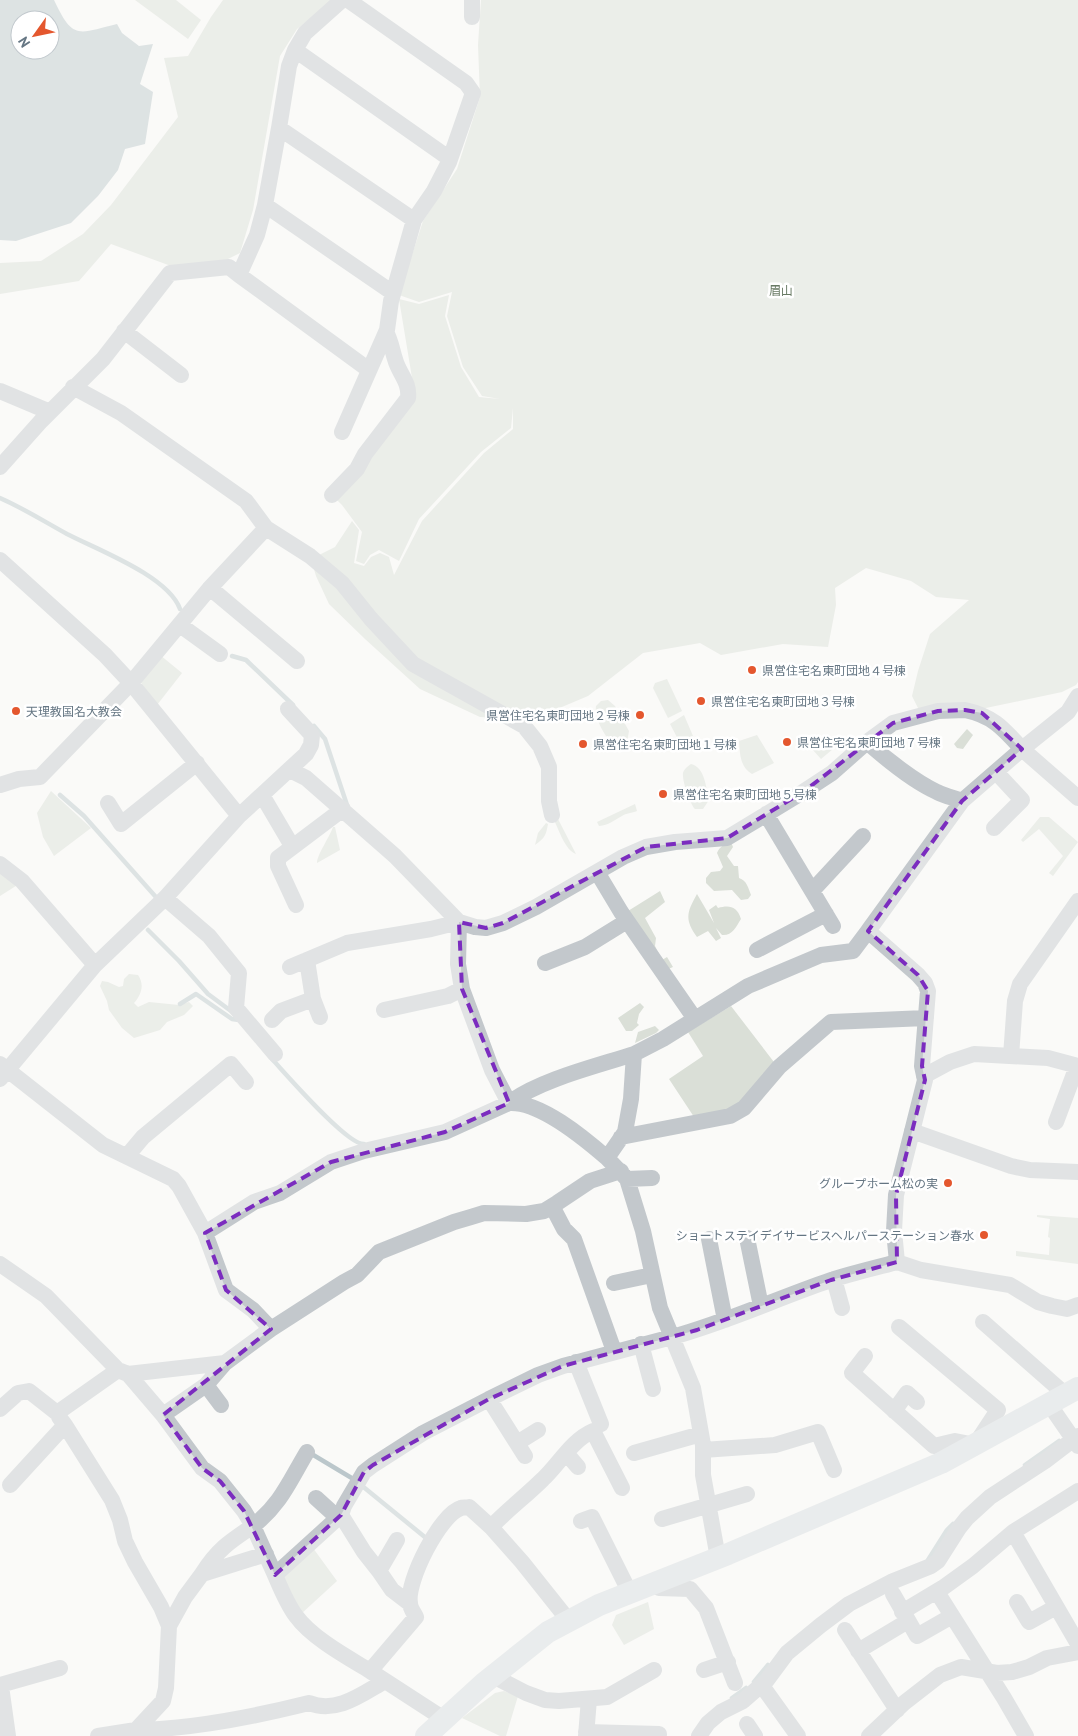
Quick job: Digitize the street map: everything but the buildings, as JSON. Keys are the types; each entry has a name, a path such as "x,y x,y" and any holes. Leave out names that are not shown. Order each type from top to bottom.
{"street":[{"path":"239,275 258,235 290,66 295,50 305,33 342,0"},
{"path":"342,432 386,332 393,293 414,220 434,191 450,160 473,93 466,83 348,0"},
{"path":"472,0 472,17"},
{"path":"295,50 450,160"},
{"path":"279,128 414,220"},
{"path":"265,204 393,293"},
{"path":"0,467 73,387 102,359 170,273 229,267 369,370"},
{"path":"124,332 181,374"},
{"path":"332,495 351,485 365,454 408,398 406,380 395,361 391,342 386,332"},
{"path":"73,387 121,413 246,501 266,528 310,556 342,583 371,619 413,664 524,726 547,758 549,767 549,801 552,815"},
{"path":"0,391 50,412"},
{"path":"0,785 19,779 40,776 132,683 210,588 266,528"},
{"path":"0,560 105,655 132,683 239,816"},
{"path":"210,588 261,622 283,641 297,660"},
{"path":"180,625 220,654"},
{"path":"205,1233 254,1202 280,1193 331,1162 364,1151 445,1132 509,1103 546,1083 634,1054 663,1039 748,986 821,955 853,951 962,801 1068,712 1078,696"},
{"path":"271,1329 253,1310 226,1290 205,1233 179,1186 173,1179 103,1145 2,1071 95,965 165,898 239,816 306,754 311,745 312,735 288,708"},
{"path":"290,770 306,778 343,809 395,856 459,922 486,928 503,923 536,907 623,857 646,847 675,842 727,838 832,773 867,742 893,723 938,711 965,710 982,713 1003,728 1022,749 1078,798"},
{"path":"867,742 880,754 928,788 962,801"},
{"path":"108,803 124,828 197,764"},
{"path":"994,828 1022,800 996,772"},
{"path":"262,795 292,846"},
{"path":"296,905 278,866 278,858 343,809"},
{"path":"757,950 777,947 829,920 766,814"},
{"path":"812,891 863,836"},
{"path":"0,864 22,880 95,965"},
{"path":"597,872 627,921 667,976 695,1019"},
{"path":"165,898 209,936 239,972 236,1008 275,1054"},
{"path":"1012,1056 1015,1002 1020,984 1078,902"},
{"path":"545,963 585,947 627,921"},
{"path":"290,967 347,943 431,929 459,922"},
{"path":"459,922 458,964 462,989 492,1070 509,1103"},
{"path":"868,931 918,975 925,983 928,991 922,1066 925,1080 896,1195 894,1232 898,1262"},
{"path":"307,960 313,999 320,1017"},
{"path":"384,1010 448,996 462,989"},
{"path":"272,1020 281,1011 313,999"},
{"path":"621,1137 730,1116 738,1112 744,1108 779,1067 831,1022 926,1018"},
{"path":"607,1158 625,1132 634,1054"},
{"path":"924,1076 950,1062 974,1054 1048,1058 1077,1066 1056,1122"},
{"path":"127,1156 144,1137 232,1064 246,1082"},
{"path":"509,1103 518,1102 542,1112 571,1129 607,1158 624,1175 643,1231 660,1308 693,1388 703,1450 703,1475 718,1558"},
{"path":"912,1131 1011,1166 1030,1170 1078,1172"},
{"path":"163,1415 206,1385 225,1363 271,1329 357,1275 379,1252 471,1216 484,1213 535,1213 552,1206 590,1181 624,1175 652,1178"},
{"path":"552,1206 564,1229 574,1239 614,1351"},
{"path":"747,1238 761,1306"},
{"path":"709,1239 707,1259 725,1320"},
{"path":"275,1575 340,1516 364,1472 373,1464 424,1433 489,1399 538,1375 576,1362 672,1337 725,1320 834,1280 898,1262 921,1270 1010,1285 1038,1302 1052,1306 1067,1309 1078,1305"},
{"path":"0,1264 46,1296 123,1372 163,1415 202,1468 220,1481 244,1511 253,1526 294,1614 302,1624 331,1647 444,1719"},
{"path":"614,1283 652,1275"},
{"path":"834,1280 842,1308"},
{"path":"699,1736 708,1723 721,1712 743,1701 767,1680 787,1653 849,1604 891,1582 931,1566 938,1561 967,1518 990,1497 1045,1461 1074,1437 1064,1396 983,1322"},
{"path":"899,1327 998,1410 975,1445"},
{"path":"641,1344 653,1389"},
{"path":"866,1356 852,1373 934,1446 955,1441 975,1445"},
{"path":"576,1362 600,1424"},
{"path":"10,1485 61,1419 123,1372 225,1363"},
{"path":"206,1385 221,1405"},
{"path":"0,1410 18,1393 29,1391 61,1419 112,1500 120,1520 125,1541 135,1562 162,1607 168,1626 166,1688 163,1701 136,1730"},
{"path":"894,1410 907,1394 917,1402"},
{"path":"426,1736 493,1676 548,1632 599,1605 718,1558 941,1462 1064,1396"},
{"path":"489,1399 521,1450 538,1430"},
{"path":"491,1527 518,1509 566,1453 578,1441 593,1431 622,1488"},
{"path":"703,1450 775,1445 818,1432 834,1452 834,1470"},
{"path":"634,1453 701,1434"},
{"path":"168,1626 185,1597 213,1557 230,1541 267,1515 277,1503 307,1452"},
{"path":"566,1453 578,1467"},
{"path":"858,1651 973,1566 1013,1532 1078,1490"},
{"path":"662,1519 747,1494"},
{"path":"316,1498 340,1516 392,1590 409,1603 416,1617 370,1672"},
{"path":"409,1603 414,1576 432,1538 445,1520 460,1508 469,1508 491,1527 522,1562 569,1621"},
{"path":"592,1516 630,1593"},
{"path":"1013,1532 1078,1644"},
{"path":"379,1571 397,1540"},
{"path":"202,1574 266,1554"},
{"path":"656,1583 659,1588 690,1589 706,1608 735,1683"},
{"path":"942,1588 937,1592 1026,1736"},
{"path":"892,1594 917,1636 952,1616"},
{"path":"1017,1602 1032,1629 1056,1607"},
{"path":"845,1630 897,1710"},
{"path":"869,1736 940,1675 961,1667 986,1672 1012,1672 1029,1667 1047,1658 1078,1652"},
{"path":"704,1670 728,1662"},
{"path":"8,1736 0,1686 43,1680 60,1668"},
{"path":"493,1676 526,1693 545,1700 589,1699 607,1697 654,1670"},
{"path":"98,1736 136,1730 201,1726 274,1712 309,1703 335,1706 351,1701 385,1681"},
{"path":"765,1690 798,1736"},
{"path":"589,1699 586,1734 648,1734"}],"highlighted area":[{"path":"965,710 982,713 1022,749 962,801 868,931 918,975 928,991 922,1066 925,1080 896,1195 897,1262 831,1280 697,1330 563,1366 489,1399 373,1465 364,1472 341,1515 275,1575 244,1511 220,1481 202,1468 163,1415 271,1329 226,1290 205,1233 331,1162 445,1132 509,1103 462,989 459,922 486,928 503,923 646,847 727,838 803,792 893,723 938,711"}],"green space":[{"path":"135,0 176,0 201,20 188,39"},
{"path":"223,0 334,0 297,29 280,56 253,210 240,253 226,260 171,266 111,244 79,281 0,294 0,263 41,261 83,234 111,205 178,117 164,58 188,56"},
{"name":"眉山","path":"481,0 1078,0 1078,682 1076,685 1062,692 981,709 919,710 912,696 930,634 969,600 936,597 911,581 866,568 835,588 836,605 828,647 783,644 721,655 700,643 643,653 588,696 531,720 480,717 420,689 329,604 316,576 311,559 335,547 352,521 359,530 354,563 364,566 371,557 380,553 389,557 394,575 422,521 484,453 513,429 513,408 511,428 481,452 419,519 399,561 379,550 370,555 364,564 356,561 362,532 333,496 415,396 399,299 419,304 449,295 445,316 461,367 479,397 500,399 482,396 463,367 447,316 452,292 419,302 399,295 423,221 457,169 480,97 478,45"},
{"path":"160,655 182,673 157,705 139,680"},
{"path":"667,679 682,711 668,718 653,688 655,683"},
{"path":"608,700 615,706 629,731 626,748 616,749 605,735 599,723 596,706 601,701"},
{"path":"684,715 693,736 679,741 670,724"},
{"path":"967,729 973,735 963,749 957,748 954,744"},
{"path":"757,735 774,763 752,774 743,764 739,741"},
{"path":"816,746 830,746 833,749 821,759 812,749"},
{"path":"691,764 699,769 706,784 709,800 703,809 695,809 685,787 683,773"},
{"path":"51,791 91,828 54,856 43,837 37,813"},
{"path":"635,804 637,811 625,814 608,824 599,826 597,822"},
{"path":"1040,817 1049,817 1078,842 1053,876 1049,873 1063,856 1039,829 1023,842 1021,840"},
{"path":"558,819 576,854 572,852 563,839 554,820"},
{"path":"546,823 548,824 547,831 535,845 538,833"},
{"path":"333,827 335,827 340,850 317,863 319,856"},
{"path":"731,842 733,847 727,856 734,866 738,866 739,878 746,883 751,895 748,899 741,900 732,890 714,891 706,883 706,878 711,872 720,871 723,867 717,853 718,851"},
{"path":"0,869 19,884 0,896"},
{"path":"660,891 665,902 645,918 656,938 655,946 662,960 667,957 673,967 666,970 628,911"},
{"path":"697,894 714,923 709,910 716,905 718,908 732,907 737,911 741,919 733,930 728,934 722,935 716,928 721,938 716,941 708,931 697,937 690,925 688,916"},
{"path":"129,974 138,975 141,982 142,986 139,997 134,1003 138,1007 149,1002 179,1005 189,1002 193,1006 184,1015 167,1022 160,1030 134,1038 122,1028 109,1010 100,986 102,981 119,987 123,986 124,979"},
{"path":"640,1003 644,1007 639,1014 637,1023 639,1025 632,1031 626,1031 618,1018"},
{"path":"731,1006 777,1066 745,1105 696,1120 669,1079 703,1056 688,1032"},
{"path":"655,1026 659,1030 656,1033 635,1043 638,1032"},
{"path":"1037,1215 1078,1218 1078,1264 1016,1256 1016,1251 1049,1255 1050,1219 1037,1217"},
{"path":"313,1548 337,1581 301,1614 281,1577"},
{"path":"648,1602 654,1629 624,1645 612,1625 616,1615"},
{"path":"504,1691 518,1696 506,1736 500,1736 462,1718 495,1693"}],"shaded area":[{"path":"0,0 54,0 59,10 10,10 10,60 60,60 60,11 66,22 78,31 93,30 117,24 122,33 139,46 153,44 140,84 153,92 145,144 125,149 118,170 98,196 71,223 16,241 0,240"}],"waterway":[{"path":"0,498 67,534 131,565 162,586 173,597 180,609"},
{"path":"232,656 246,660 293,705"},
{"path":"314,726 325,739 347,805"},
{"path":"60,795 84,816 155,896"},
{"path":"148,930 208,994 231,1011"},
{"path":"180,1004 196,994 232,1019 239,1020"},
{"path":"272,1059 331,1122 344,1133 364,1144"},
{"path":"1025,1465 1059,1441"},
{"path":"310,1453 355,1480"},
{"path":"361,1485 426,1538"},
{"path":"928,1560 947,1530 953,1524"},
{"path":"754,1682 768,1665"},
{"path":"732,1698 746,1688"}],"place":[{"name":"県営住宅名東町団地４号棟","path":"752,670"},
{"name":"県営住宅名東町団地３号棟","path":"701,701"},
{"name":"天理教国名大教会","path":"16,711"},
{"name":"県営住宅名東町団地２号棟","path":"640,715"},
{"name":"県営住宅名東町団地７号棟","path":"787,742"},
{"name":"県営住宅名東町団地１号棟","path":"583,744"},
{"name":"県営住宅名東町団地５号棟","path":"663,794"},
{"name":"グループホーム松の実","path":"948,1183"},
{"name":"ショートステイデイサービスヘルパーステーション春水","path":"984,1235"}]}
